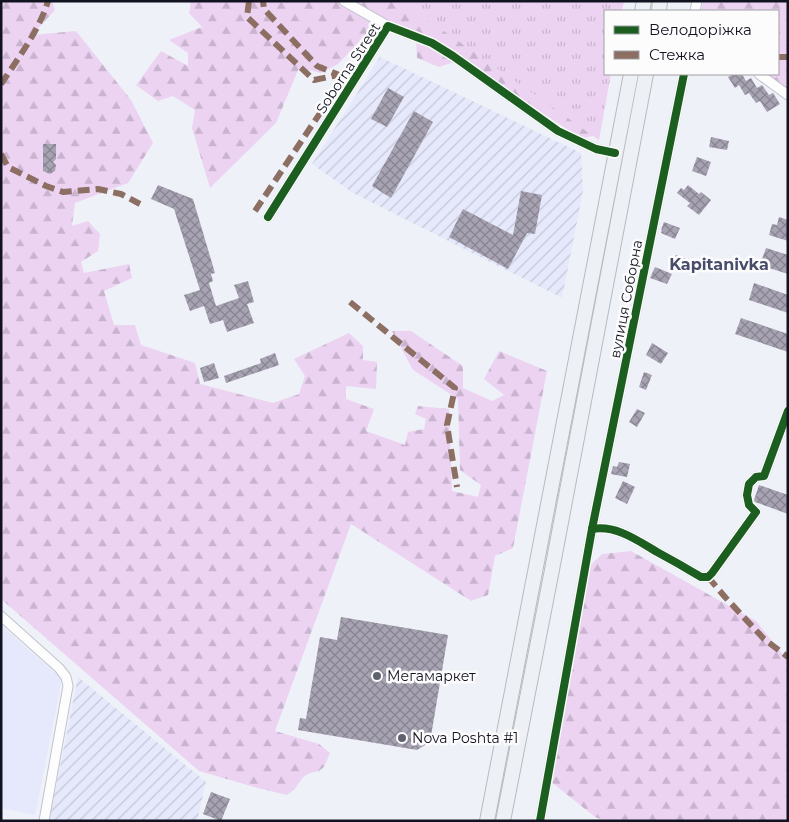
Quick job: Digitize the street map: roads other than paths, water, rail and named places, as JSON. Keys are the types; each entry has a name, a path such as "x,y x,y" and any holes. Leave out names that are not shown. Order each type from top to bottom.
{"highway":[{"path":"488,821 630,75"},
{"path":"503,821 646,75"}],"street":[{"path":"344,1 388,26"},
{"name":"Soborna Street","path":"268,217 388,26 432,43 558,131 596,150 615,153"},
{"name":"вулиця Соборна","path":"540,821 592,529 684,75"},
{"path":"760,75 788,95"},
{"path":"592,529 613,530 629,536 701,577 708,577 756,512 748,505 747,495 750,484 756,477 764,476 788,411"},
{"path":"1,616 59,668 66,677 68,686 44,821"}],"place":[{"name":"Мегамаркет","path":"377,676"},
{"name":"Nova Poshta #1","path":"402,738"}],"district":[{"name":"Kapitanivka","path":"719,264"}]}
